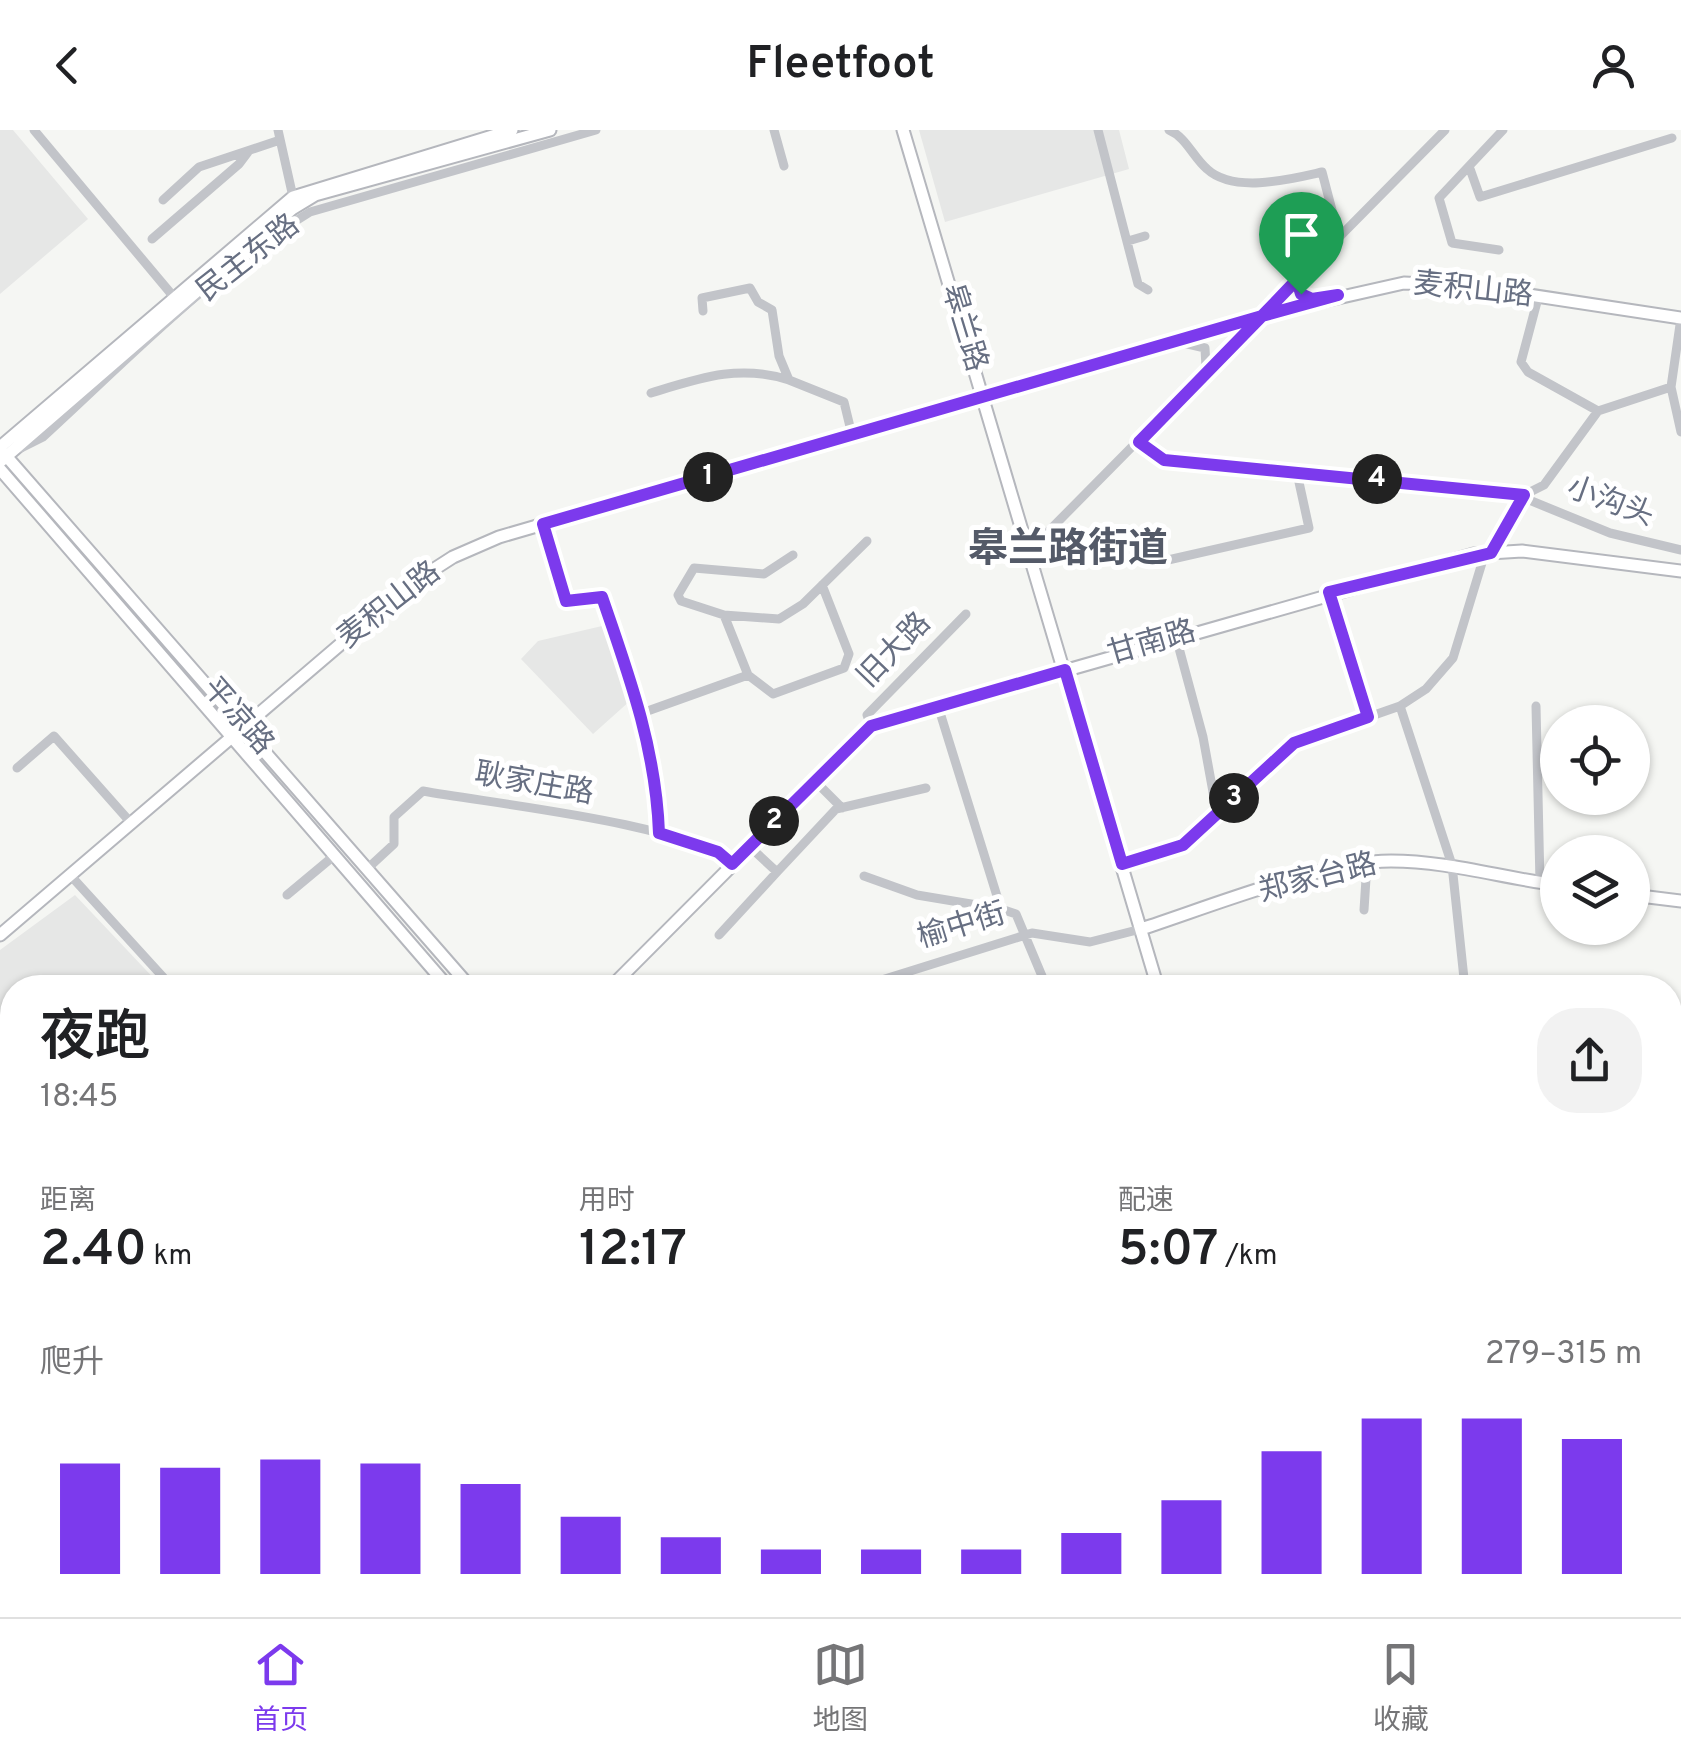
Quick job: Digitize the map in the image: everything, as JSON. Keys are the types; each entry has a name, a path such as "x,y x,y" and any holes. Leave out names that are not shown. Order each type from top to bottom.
{"street":[{"path":"34,130 173,296"},
{"name":"民主东路","path":"1,457 173,296 293,197 314,187 512,130"},
{"name":"民主东路","path":"368,188 550,130"},
{"name":"民主东路","path":"1,457 292,209 315,195 368,188 596,130"},
{"path":"774,130 784,166"},
{"name":"皋兰路","path":"903,130 1154,975"},
{"path":"1098,130 1138,284 1148,290"},
{"path":"1169,130 1178,134 1210,173 1263,185 1322,172 1339,237"},
{"path":"1030,550 1445,130"},
{"path":"1499,250 1452,243 1439,198 1503,130"},
{"path":"163,200 199,168 279,135 293,197"},
{"path":"1469,166 1480,197 1672,138"},
{"path":"152,238 240,164 249,149"},
{"path":"1128,241 1145,236"},
{"path":"1308,268 1298,284 1301,294 1312,299 1338,295"},
{"name":"麦积山路","path":"0,935 411,584 453,557 543,524 1338,295 1404,283 1470,286 1681,318"},
{"path":"704,311 702,298 750,288 758,302 772,310 779,356 789,380"},
{"path":"1538,298 1520,362 1528,372 1598,411"},
{"path":"1680,424 1671,387 1681,318"},
{"path":"1162,345 1188,342 1205,348 1208,366 1195,384"},
{"path":"651,393 712,374 743,370 789,380 844,402 852,435"},
{"path":"1122,864 1183,845 1294,743 1400,706 1435,682 1453,658 1488,553 1524,495 1544,484 1598,411 1671,387"},
{"name":"小沟头","path":"1139,442 1164,460 1524,495 1610,533 1681,550"},
{"name":"平凉路","path":"1,457 246,727 460,975"},
{"name":"平凉路","path":"1,457 438,975"},
{"path":"1168,560 1309,528 1297,472"},
{"path":"543,524 566,601 602,597 642,713 658,791 659,833"},
{"path":"793,556 764,574 694,568 678,595 681,601 724,615 780,619 822,586 867,541"},
{"name":"甘南路","path":"623,975 871,726 1329,592 1488,553 1568,555 1681,571"},
{"path":"724,615 748,674 773,694 844,668 849,654 822,586"},
{"path":"1329,592 1368,717"},
{"name":"旧大路","path":"871,726 867,715 966,614"},
{"path":"1176,637 1204,737 1217,814"},
{"path":"642,713 748,674"},
{"path":"938,706 1000,909"},
{"path":"1400,706 1452,865 1464,975"},
{"path":"1536,706 1540,883"},
{"path":"17,768 54,736 132,824"},
{"path":"816,781 842,808"},
{"path":"718,935 842,808 926,788"},
{"name":"耿家庄路","path":"367,869 394,844 394,817 423,791 659,833 718,852 732,864"},
{"path":"749,846 777,872"},
{"path":"287,895 335,855"},
{"path":"1364,910 1367,864"},
{"name":"郑家台路","path":"1141,928 1343,866 1452,865 1540,883"},
{"path":"71,876 161,975"},
{"path":"864,876 917,895 1016,914 1041,975"},
{"path":"1650,897 1681,901"},
{"name":"榆中街","path":"897,975 1041,931 1066,941 1090,942 1141,928"}],"shaded area":[{"path":"0,130 13,130 88,219 0,294"},
{"path":"919,130 1119,130 1129,169 945,222"},
{"path":"602,626 609,633 631,700 593,734 521,659 538,641"},
{"path":"75,895 151,975 0,975 0,950"}],"district":[{"name":"皋兰路街道","path":"1068,551"}],"route":[{"path":"1301,294 1298,284 1308,268 1262,316 543,524 566,601 602,597 642,713 658,791 659,833 718,852 732,864 871,726 1065,670 1122,864 1183,845 1294,743 1368,717 1329,592 1474,554 1491,553 1524,495 1436,483 1164,460 1139,442 1262,316 1338,295 1312,299 1301,294"}]}
